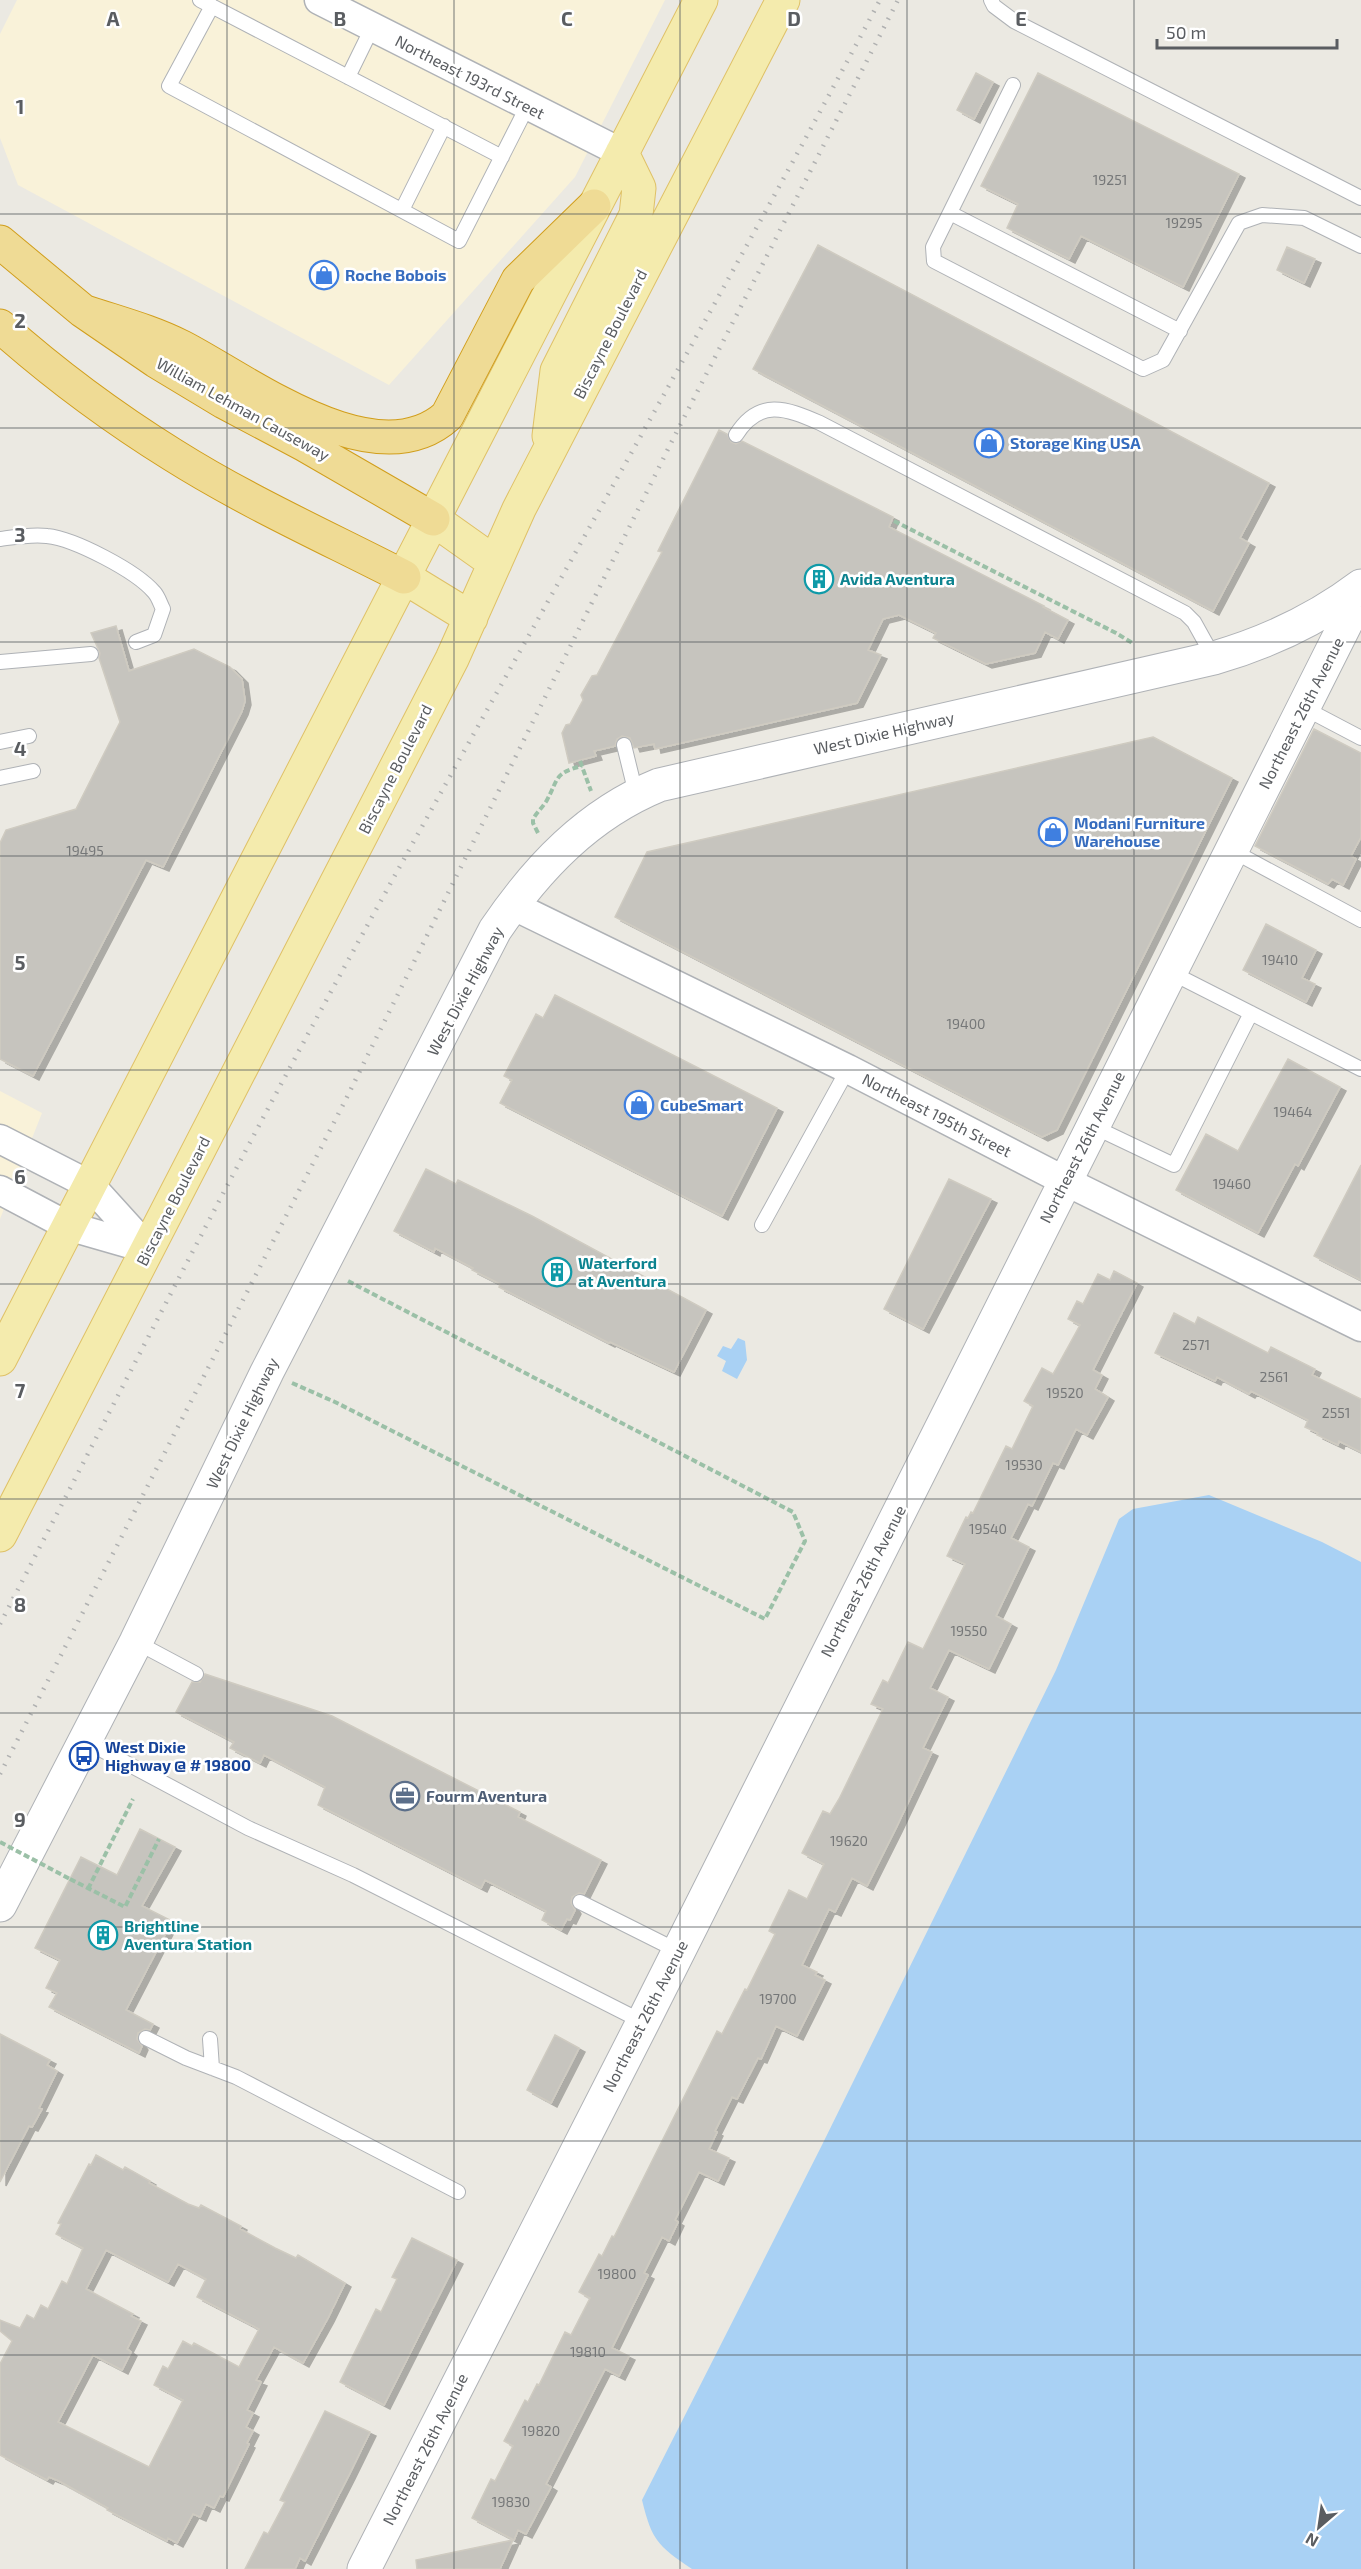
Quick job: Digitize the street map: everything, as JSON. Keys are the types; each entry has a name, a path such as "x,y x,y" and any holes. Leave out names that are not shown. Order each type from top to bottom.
{"highway":[{"path":"83,311 180,346 278,401 341,429 374,436 408,436 429,430 447,416 518,280 594,206"},
{"name":"William Lehman Causeway","path":"0,243 83,311 191,383 305,445 433,519"},
{"path":"0,326 71,384 174,455 244,495 404,577"}],"main road":[{"path":"0,1359 701,0"},
{"name":"Biscayne Boulevard","path":"0,1535 453,659 519,509 783,0"},
{"path":"546,458 557,371 632,226 638,206 639,188 622,153"},
{"name":"William Lehman Causeway","path":"433,519 495,563"},
{"path":"404,577 471,618"}],"street":[{"name":"Northeast 193rd Street","path":"319,0 622,153"},
{"name":"West Dixie Highway","path":"0,1905 136,1642 267,1372 495,930 512,905 568,842 601,816 636,794 677,779 1214,658 1252,646 1303,624 1336,604 1361,585"},
{"name":"Northeast 26th Avenue","path":"364,2569 643,2022 1361,593"},
{"name":"Northeast 195th Street","path":"512,905 848,1069 1065,1181 1361,1327"},
{"path":"0,1139 90,1185 148,1249"},
{"path":"0,1190 68,1226 148,1249"}],"lane":[{"path":"991,0 994,6 1014,21 1361,198"},
{"path":"502,157 206,3 169,86 459,241 502,157 527,107"},
{"path":"348,77 372,28"},
{"path":"1013,85 933,247 934,261 1143,369 1163,360 1239,224 1262,214 1304,218 1361,246"},
{"path":"402,210 444,126"},
{"path":"950,213 1180,331"},
{"path":"736,435 743,423 754,414 767,410 784,409 820,423 1185,613 1194,622 1214,658"},
{"path":"0,539 46,535 65,540 91,550 135,576 155,593 163,609 154,635 136,642"},
{"path":"0,662 91,654"},
{"path":"1304,708 1361,738"},
{"path":"0,742 29,736"},
{"path":"624,744 636,794"},
{"path":"0,778 33,771"},
{"path":"1231,850 1361,920"},
{"path":"1170,971 1361,1069"},
{"path":"1092,1126 1174,1165 1251,1013"},
{"path":"762,1225 848,1069"},
{"path":"136,1642 196,1674"},
{"path":"85,1741 248,1828 354,1875 643,2022"},
{"path":"580,1902 678,1951"},
{"path":"146,2038 186,2058 236,2077 458,2192"},
{"path":"210,2039 212,2068"}],"path":[{"path":"894,521 1134,644"},
{"path":"580,760 591,792"},
{"path":"539,834 533,819 548,799 555,780 564,771 582,766"},
{"path":"267,1372 335,1402 765,1619 805,1541 793,1512 321,1267"},
{"path":"88,1888 133,1799"},
{"path":"0,1842 125,1907 159,1839"}],"shaded area":[{"path":"17,0 665,0 575,177 389,385 18,185 0,138 0,34"},
{"path":"0,1091 42,1113 0,1219"}],"water":[{"path":"738,1338 745,1341 747,1360 737,1379 722,1371 726,1361 717,1356 723,1346 731,1349"},
{"path":"1209,1495 1322,1542 1361,1562 1361,2569 692,2569 658,2541 649,2525 642,2500 821,2147 1056,1670 1119,1519 1133,1509"}],"building":[{"path":"976,73 993,82 974,119 957,110"},
{"path":"1038,73 1239,174 1183,287 1081,236 1069,259 1007,228 1018,204 981,186"},
{"path":"818,245 1269,483 1240,538 1249,543 1213,611 753,369"},
{"path":"1287,247 1315,259 1304,283 1277,270"},
{"name":"Avida Aventura","path":"719,430 727,434 731,442 736,444 742,441 893,517 889,527 1068,620 1058,639 1045,632 1035,653 986,664 933,638 936,633 899,615 883,619 868,650 881,655 857,703 655,749 654,744 634,748 630,738 622,736 617,739 615,746 594,751 596,756 569,763 562,733 566,725 570,724 583,700 581,695 592,676 597,675 662,552 658,551"},
{"path":"116,626 129,671 194,649 230,667 242,679 245,701 163,867 146,860 33,1076 0,1059 0,843 6,830 76,809 120,722 99,658 100,653 91,633"},
{"path":"1314,729 1361,753 1361,837 1351,856 1356,859 1343,885 1332,879 1328,884 1255,846"},
{"path":"1153,737 1232,778 1057,1130 1042,1137 615,917 647,852"},
{"path":"1266,924 1316,950 1302,978 1315,984 1306,1002 1243,970"},
{"name":"CubeSmart","path":"555,995 777,1108 722,1216 500,1103 512,1080 504,1076 536,1014 543,1018"},
{"path":"1288,1059 1340,1087 1298,1166 1295,1164 1258,1233 1176,1190 1206,1134 1238,1151"},
{"path":"1361,1165 1361,1280 1314,1256"},
{"name":"Waterford at Aventura","path":"426,1169 456,1184 458,1180 532,1216 706,1310 674,1372 609,1343 499,1287 500,1284 435,1248 434,1252 394,1231"},
{"path":"949,1179 991,1199 923,1329 884,1309"},
{"path":"1114,1271 1137,1283 1093,1370 1102,1375 1095,1389 1108,1397 1087,1435 1076,1429 1058,1465 1053,1463 1032,1506 1028,1504 1011,1538 1029,1547 996,1616 1011,1624 989,1669 949,1650 930,1688 948,1697 923,1748 932,1752 867,1886 852,1878 835,1912 829,1909 802,1965 817,1972 815,1975 825,1980 797,2036 776,2026 761,2059 758,2058 737,2099 732,2097 709,2149 729,2158 718,2181 699,2172 675,2220 678,2222 669,2241 662,2237 644,2273 648,2275 612,2348 629,2356 619,2376 605,2369 546,2484 551,2487 526,2534 518,2530 514,2540 472,2518 491,2479 495,2481 513,2446 504,2441 525,2400 528,2402 537,2384 539,2385 565,2332 571,2335 590,2298 579,2292 599,2254 602,2256 612,2236 614,2237 717,2031 722,2034 745,1989 747,1990 775,1934 769,1931 789,1890 807,1899 824,1864 802,1853 823,1811 830,1814 839,1799 883,1709 871,1704 883,1680 888,1683 908,1642 923,1649 965,1564 947,1556 966,1517 968,1518 971,1512 973,1513 1006,1446 1012,1449 1033,1406 1024,1401 1042,1368 1053,1374 1080,1325 1068,1319 1077,1301 1083,1304 1098,1274 1110,1280"},
{"path":"1174,1313 1195,1324 1198,1317 1268,1353 1271,1347 1315,1369 1312,1375 1361,1399 1361,1452 1339,1441 1338,1445 1317,1435 1318,1433 1305,1427 1308,1420 1251,1391 1249,1394 1217,1377 1215,1381 1155,1353"},
{"name":"Fourm Aventura","path":"205,1674 332,1716 520,1812 518,1817 601,1860 584,1894 579,1893 572,1897 571,1903 575,1910 570,1920 567,1919 561,1930 542,1920 546,1911 485,1880 481,1888 318,1805 325,1787 264,1755 260,1763 230,1748 234,1742 176,1712 192,1682 200,1682"},
{"name":"Brightline Aventura Station","path":"140,1829 175,1847 142,1906 172,1921 126,2010 153,2024 150,2030 145,2029 138,2033 137,2039 142,2046 139,2053 49,2007 57,1993 46,1988 60,1960 35,1948 81,1857 117,1875"},
{"path":"0,2034 50,2060 47,2065 57,2071 39,2108 42,2109 32,2127 29,2126 0,2182"},
{"path":"555,2035 579,2048 551,2103 527,2090"},
{"path":"96,2155 123,2170 125,2167 188,2204 199,2208 201,2205 241,2226 240,2229 275,2248 296,2258 298,2255 345,2283 303,2363 274,2347 256,2380 261,2382 247,2410 253,2413 246,2427 253,2431 247,2443 249,2444 223,2497 220,2496 214,2508 206,2504 200,2517 193,2514 177,2543 168,2538 167,2541 107,2510 108,2508 59,2481 49,2477 47,2480 0,2455 0,2364 12,2341 0,2331 0,2320 20,2328 27,2315 34,2319 41,2305 48,2309 62,2281 67,2284 83,2248 56,2234 61,2224 58,2223 89,2164 91,2165","holes":["106,2250 168,2282 178,2264 206,2279 197,2297 259,2329 239,2367 194,2343 192,2346 183,2341 168,2369 163,2366 154,2385 183,2400 149,2467 58,2422 93,2355 122,2370 131,2352 127,2349 141,2321 131,2316 133,2314 86,2289"]},
{"path":"412,2238 457,2260 384,2405 340,2382 376,2309 381,2312 397,2279 392,2277"},
{"path":"325,2411 370,2432 349,2475 305,2561 300,2558 295,2569 245,2569 264,2532 268,2534 285,2502 280,2500"},
{"path":"513,2540 500,2569 417,2569 416,2560"}],"railway":[{"path":"0,1624 257,1129 412,845 815,122 880,0"},
{"path":"0,1774 347,1097 671,443 898,0"}],"place":[{"name":"Roche Bobois","path":"324,275"},
{"name":"Storage King USA","path":"989,443"},
{"name":"Avida Aventura","path":"819,579"},
{"name":"Modani Furniture Warehouse","path":"1053,832"},
{"name":"CubeSmart","path":"639,1105"},
{"name":"Waterford at Aventura","path":"557,1272"},
{"name":"West Dixie Highway @ # 19800","path":"84,1756"},
{"name":"Fourm Aventura","path":"405,1796"},
{"name":"Brightline Aventura Station","path":"103,1935"}]}
